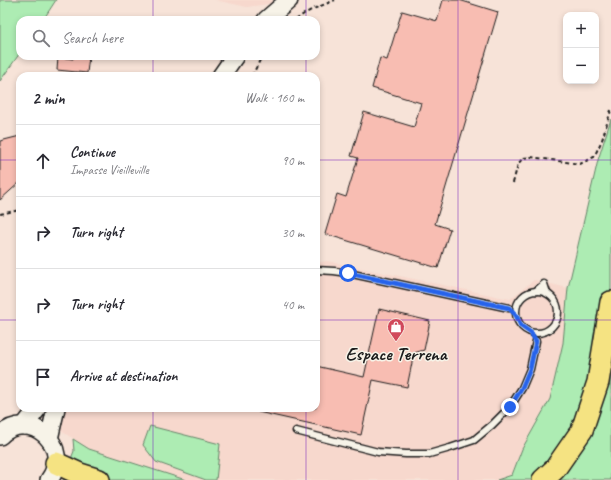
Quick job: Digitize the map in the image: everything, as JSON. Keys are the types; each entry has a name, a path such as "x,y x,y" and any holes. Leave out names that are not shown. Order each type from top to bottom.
{"highway":[{"path":"543,480 555,469 582,430 598,382 611,302"},
{"path":"53,472 80,474 99,480"}],"main road":[{"path":"271,16 289,0"},
{"path":"223,72 232,60"},
{"path":"24,426 35,412"},
{"path":"49,439 55,412"},
{"path":"0,436 4,432 24,426 42,432 54,446 56,455 53,472"}],"lane":[{"path":"320,270 348,273 509,308 516,315 521,326 531,333 536,341"},
{"path":"296,431 378,452 406,454 429,454 474,440 510,407 522,388 530,369 536,341 544,332 555,324 558,310 556,303 547,293 536,291 525,294 517,303 509,308"},
{"path":"516,315 517,303"},
{"path":"531,333 544,332"}],"path":[{"path":"301,16 335,0"},
{"path":"254,72 260,60"},
{"path":"513,183 518,164 523,158 531,157 580,164 594,157 602,140 611,110"},
{"path":"0,214 16,211"}],"shaded area":[{"path":"215,0 277,0 274,3 247,7"},
{"path":"327,261 510,299 534,280 568,288 563,343 550,399 522,449 512,475 497,480 186,480 89,449 32,412 320,412 320,262"}],"green space":[{"path":"0,0 56,0 46,16 16,16 16,59 0,81"},
{"path":"611,119 611,480 497,480 512,475 522,449 550,399 563,343 568,288 598,160"},
{"path":"150,426 220,444 216,480 206,480 156,462 143,445"},
{"path":"73,439 89,449 186,480 63,480 74,451"}],"building":[{"path":"443,0 459,0 498,12 435,224 450,229 438,268 325,234 337,194 346,197 358,158 351,156 364,112 414,127 421,103 372,88 380,58 387,60 402,11 437,21"},
{"path":"58,60 89,60 87,72 57,70"},
{"path":"16,137 16,186 0,200 0,141"},
{"path":"379,309 430,321 424,350 414,353 407,387 373,380 361,435 258,412 320,412 320,367 364,377"}],"place":[{"name":"Espace Terrena","path":"396,342"}],"route":[{"path":"348,273 509,308 516,315 521,326 531,333 536,341 530,369 522,388 510,407"}]}
